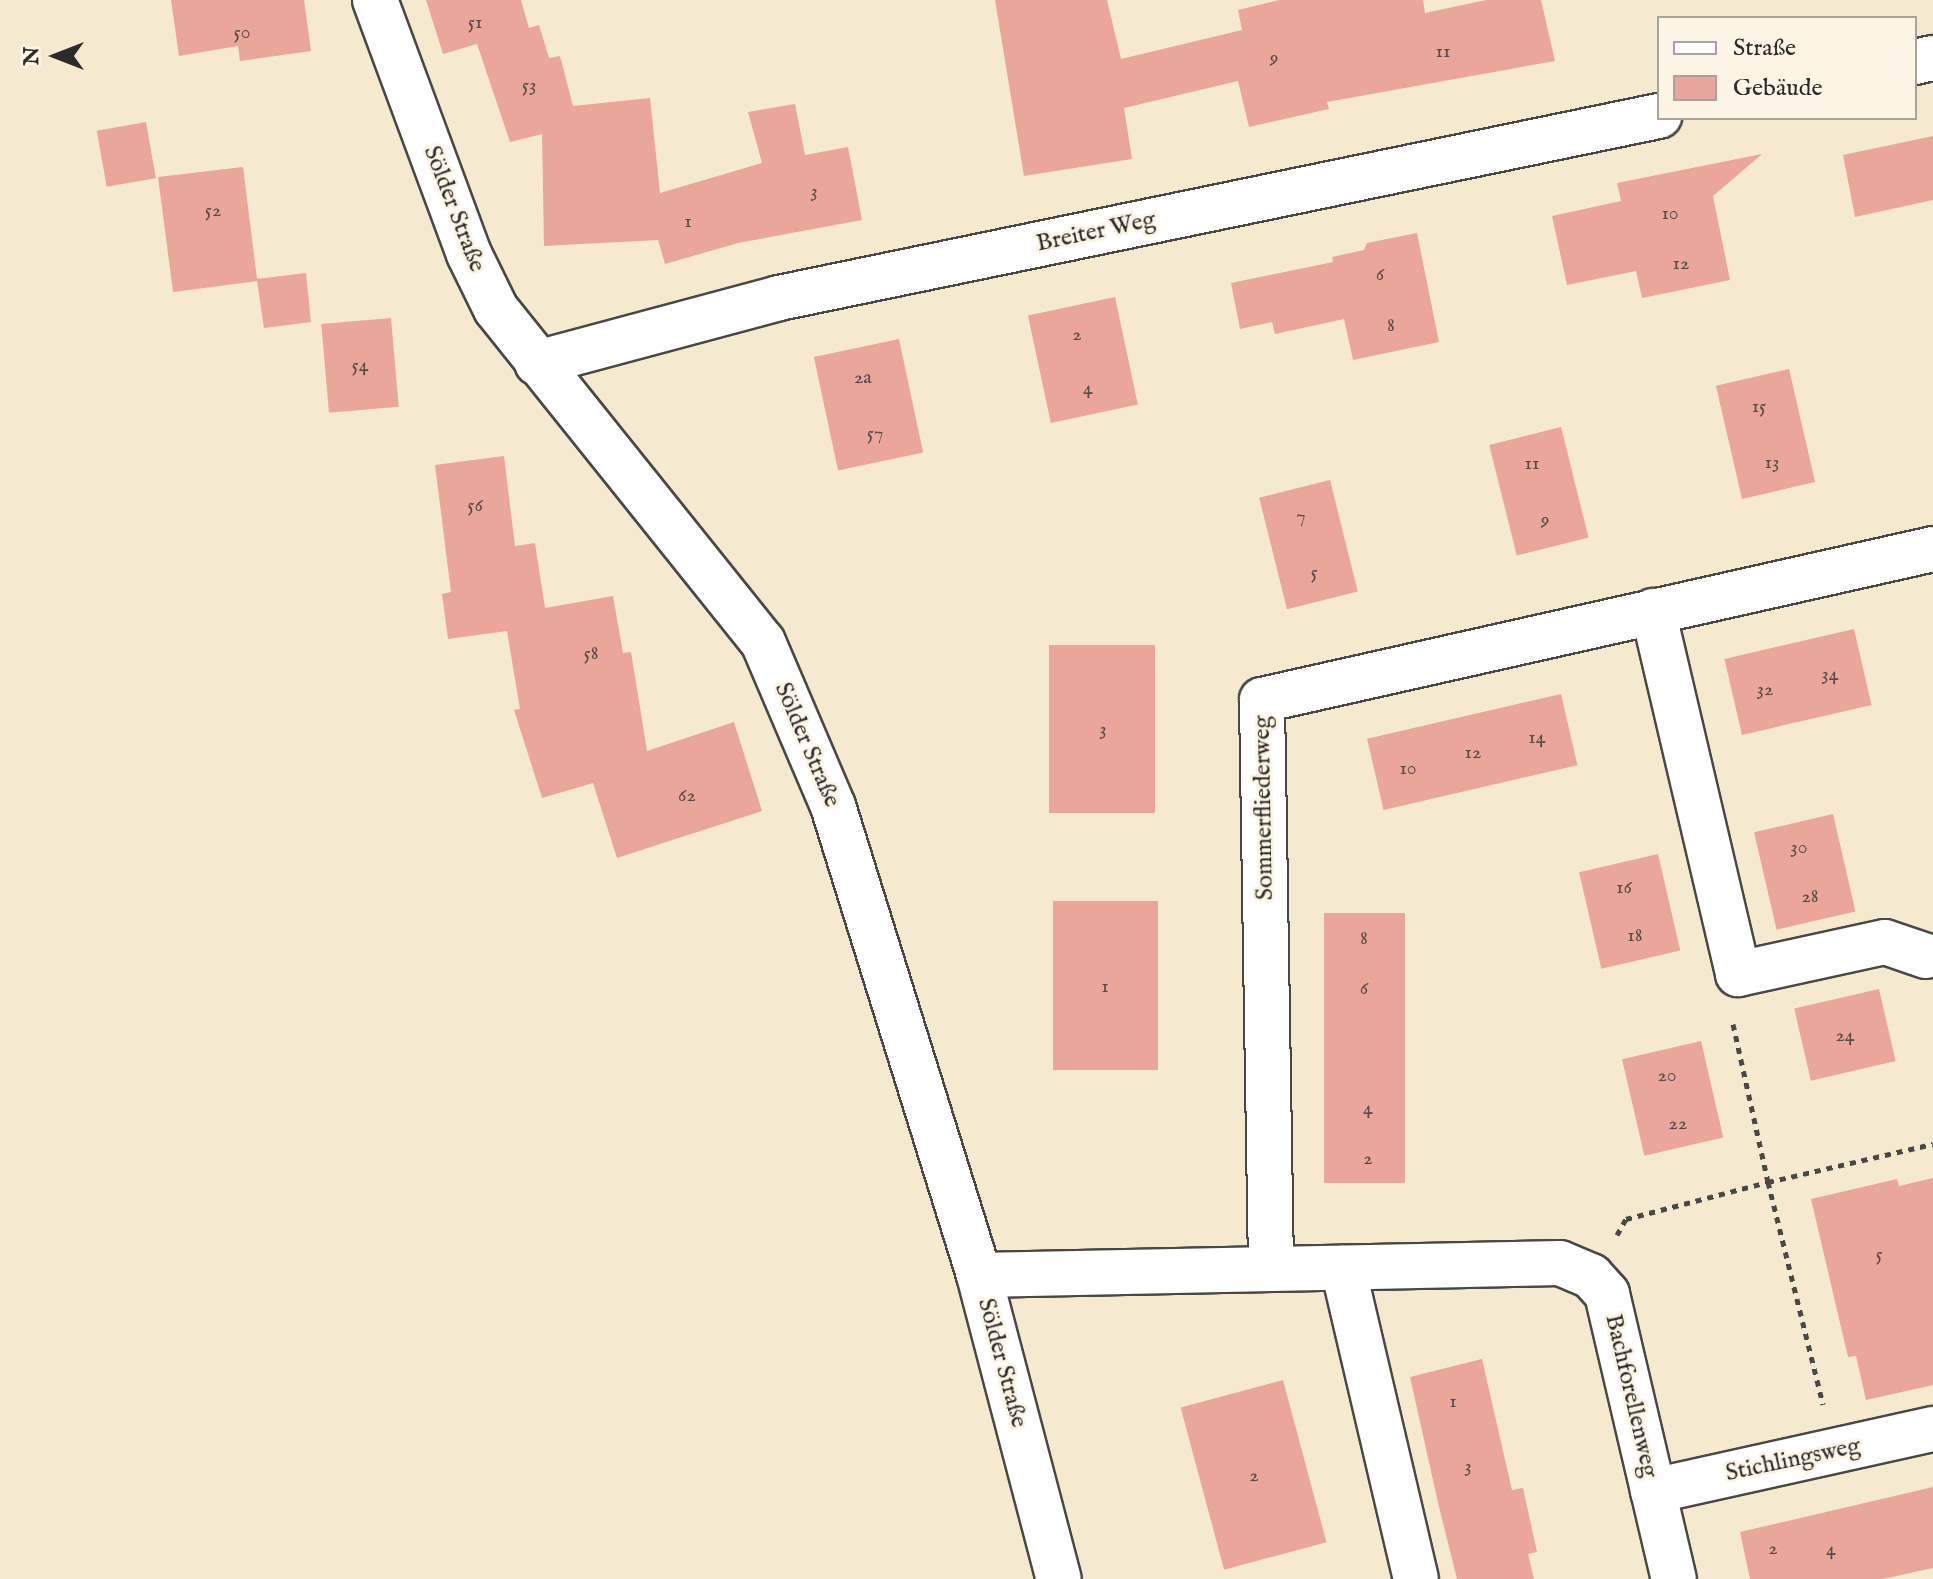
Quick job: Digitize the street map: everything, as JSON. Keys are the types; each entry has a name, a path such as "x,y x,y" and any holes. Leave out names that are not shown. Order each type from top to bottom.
{"street":[{"name":"Sölder Straße","path":"375,0 469,254 496,309 763,642 833,806 979,1275 1059,1579"},
{"name":"Breiter Weg","path":"537,363 779,298 1657,116"},
{"name":"Sommerfliederweg","path":"1271,1268 1262,700 1933,549"},
{"path":"1653,611 1738,974 1885,942 1926,956"},
{"path":"979,1275 1560,1263 1591,1276"},
{"path":"1343,1268 1416,1579"},
{"name":"Bachforellenweg","path":"1591,1276 1607,1294 1674,1579"},
{"name":"Stichlingsweg","path":"1653,1491 1933,1429"}],"path":[{"path":"1738,974 1726,994 1834,1451"},
{"path":"1591,1276 1626,1219 1933,1144"}],"building":[{"path":"171,0 304,0 311,51 240,61 238,46 179,56"},
{"path":"426,0 521,0 529,28 539,25 549,58 560,56 573,106 650,98 660,193 762,163 748,112 795,104 805,155 848,147 862,220 738,243 665,264 658,240 544,246 542,134 510,142 477,44 443,54"},
{"path":"995,0 1107,0 1121,59 1242,30 1238,10 1279,0 1423,0 1425,13 1486,0 1541,0 1555,61 1327,102 1329,109 1249,127 1238,81 1124,108 1132,159 1024,176"},
{"path":"146,122 156,178 107,187 97,131"},
{"path":"1933,136 1933,200 1855,217 1843,155"},
{"path":"1762,154 1713,196 1730,280 1642,298 1636,271 1567,285 1552,216 1621,201 1617,183"},
{"path":"243,167 257,279 306,273 311,322 264,328 257,281 173,292 158,177"},
{"path":"1417,233 1439,342 1353,360 1344,319 1275,334 1272,322 1240,329 1231,283 1333,262 1332,257 1364,250 1367,243"},
{"path":"1115,297 1138,405 1051,423 1028,316"},
{"path":"391,318 399,407 329,413 321,324"},
{"path":"899,339 923,452 838,471 814,357"},
{"path":"1789,369 1815,482 1742,499 1716,386"},
{"path":"1561,427 1589,538 1517,556 1489,445"},
{"path":"504,456 515,546 535,543 545,608 613,596 623,653 631,652 647,751 734,722 762,811 617,858 593,783 542,798 514,710 520,709 507,631 448,639 442,594 451,592 435,465"},
{"path":"1330,480 1358,592 1287,609 1259,498"},
{"path":"1854,629 1872,705 1742,735 1724,659"},
{"path":"1049,645 1155,645 1155,813 1049,813"},
{"path":"1561,694 1577,765 1384,810 1367,739"},
{"path":"1833,814 1855,911 1777,930 1754,832"},
{"path":"1658,854 1680,950 1601,969 1579,872"},
{"path":"1053,901 1158,901 1158,1070 1053,1070"},
{"path":"1324,913 1405,913 1405,1183 1324,1183"},
{"path":"1879,989 1896,1061 1811,1081 1794,1009"},
{"path":"1701,1041 1723,1137 1644,1156 1622,1059"},
{"path":"1933,1178 1933,1385 1866,1400 1856,1356 1848,1357 1811,1199 1897,1179 1899,1186"},
{"path":"1482,1359 1512,1490 1523,1488 1537,1552 1528,1554 1534,1579 1457,1579 1439,1507 1410,1377"},
{"path":"1283,1380 1326,1542 1224,1570 1181,1407"},
{"path":"1933,1487 1933,1568 1883,1579 1750,1579 1740,1532"}]}
